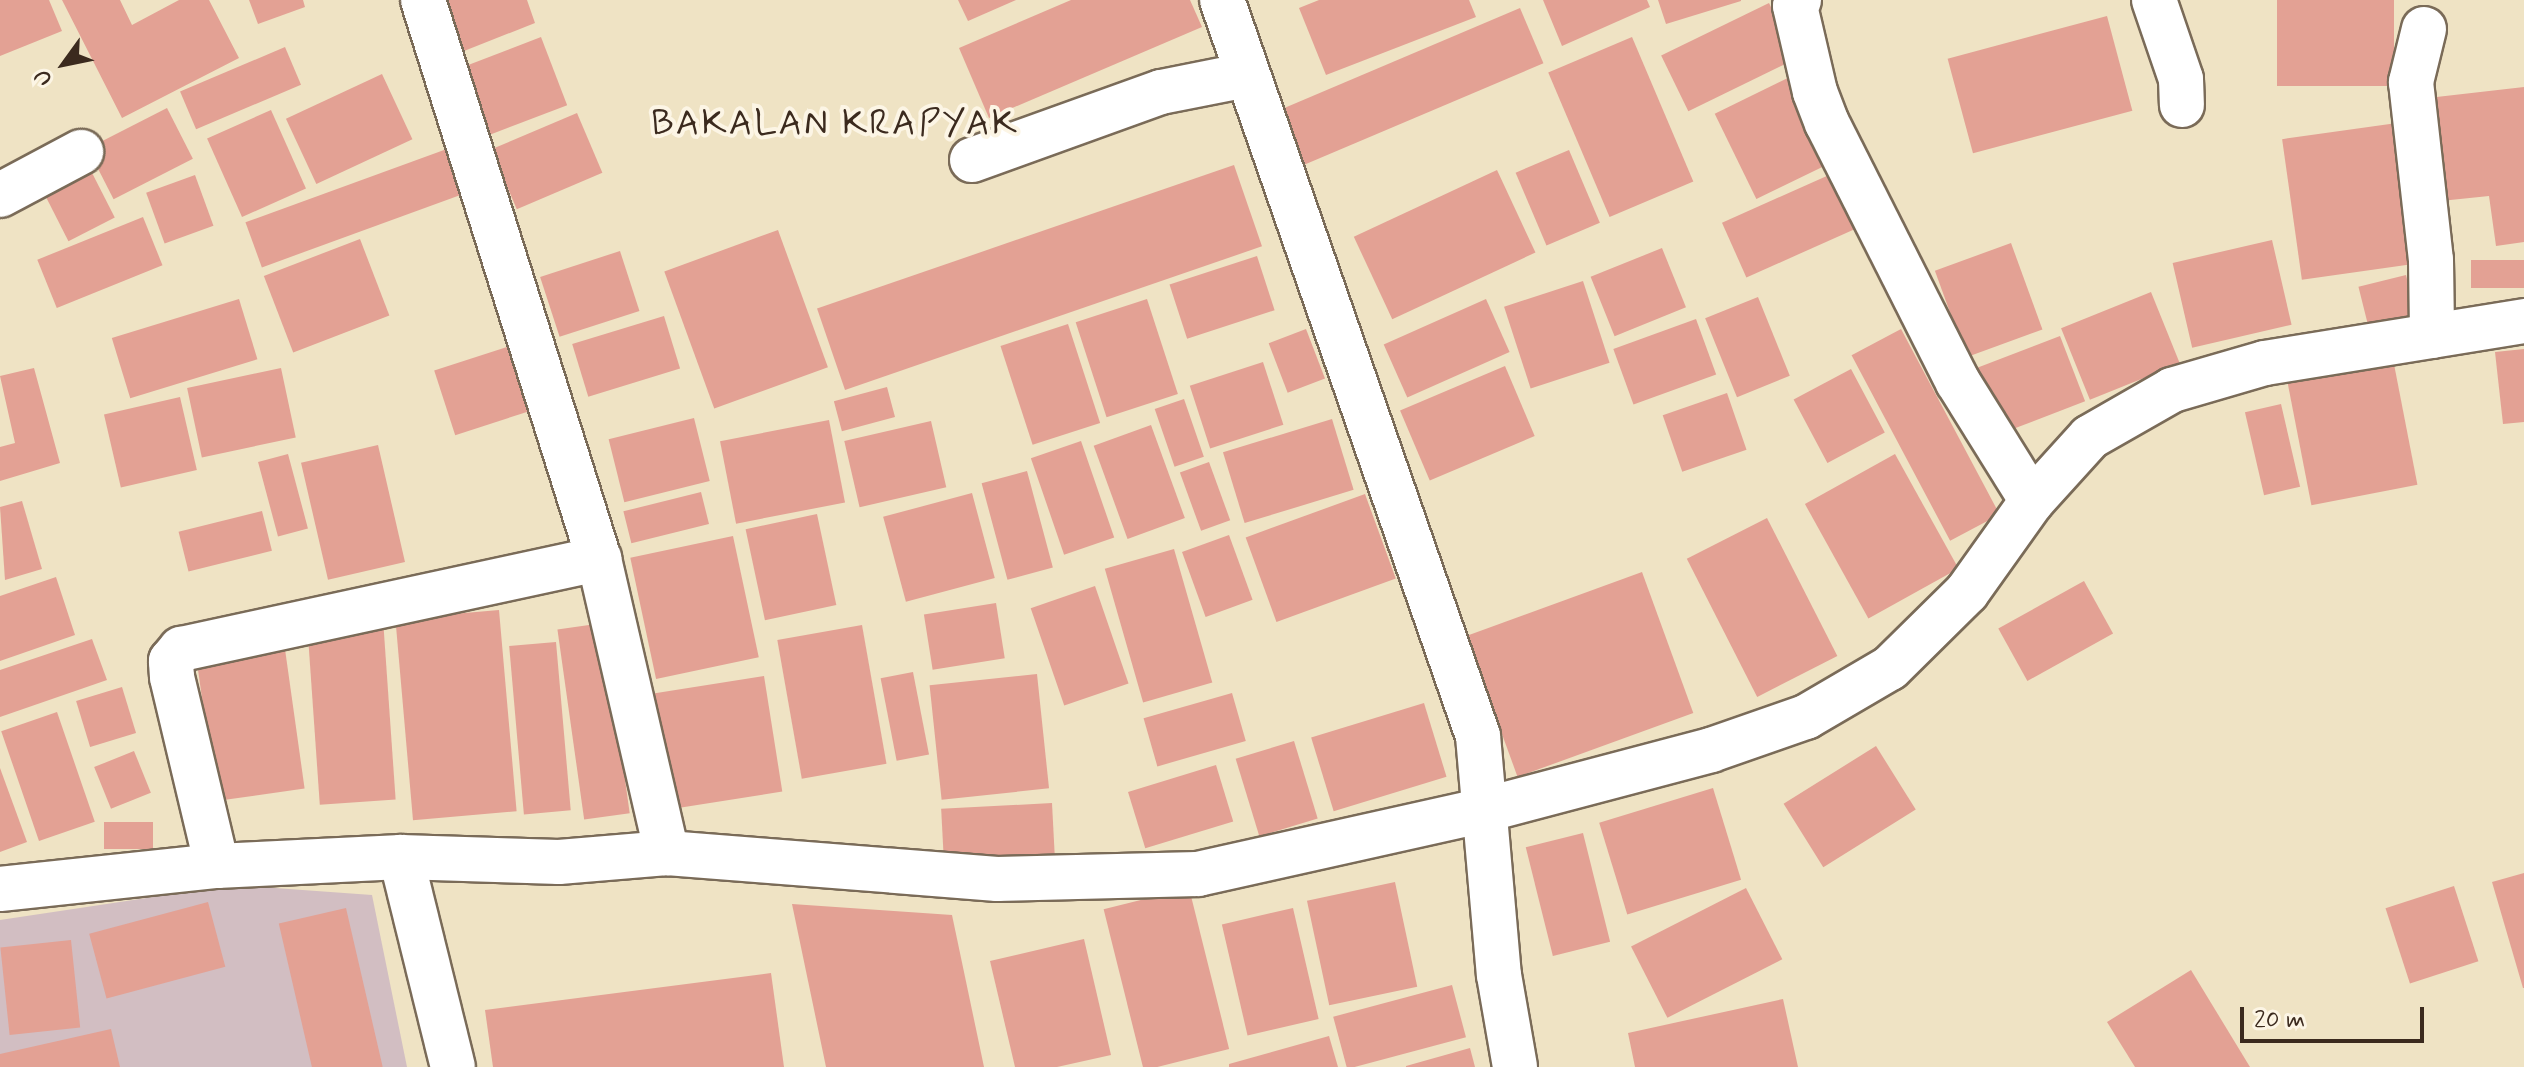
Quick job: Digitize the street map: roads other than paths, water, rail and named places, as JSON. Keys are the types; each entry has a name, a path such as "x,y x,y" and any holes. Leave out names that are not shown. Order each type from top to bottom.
{"street":[{"path":"423,0 599,559 667,853"},
{"path":"1222,0 1478,736 1488,809 1499,975 1515,1067"},
{"path":"1799,0 1795,6 1815,92 1827,123 1958,382 2032,501"},
{"path":"2154,0 2181,79 2182,105"},
{"path":"2424,29 2411,82 2431,260 2432,336"},
{"path":"972,160 1161,92 1247,75"},
{"path":"0,195 81,152"},
{"path":"0,889 217,866 401,857 559,862 667,853 997,879 1198,874 1488,809 1711,750 1806,717 1890,668 1928,634 1967,592 2032,501 2090,437 2172,390 2265,363 2524,321"},
{"path":"217,866 172,677 171,661 181,649 599,559"},
{"path":"401,857 453,1067"}],"district":[{"name":"BAKALAN KRAPYAK","path":"835,125"}]}
